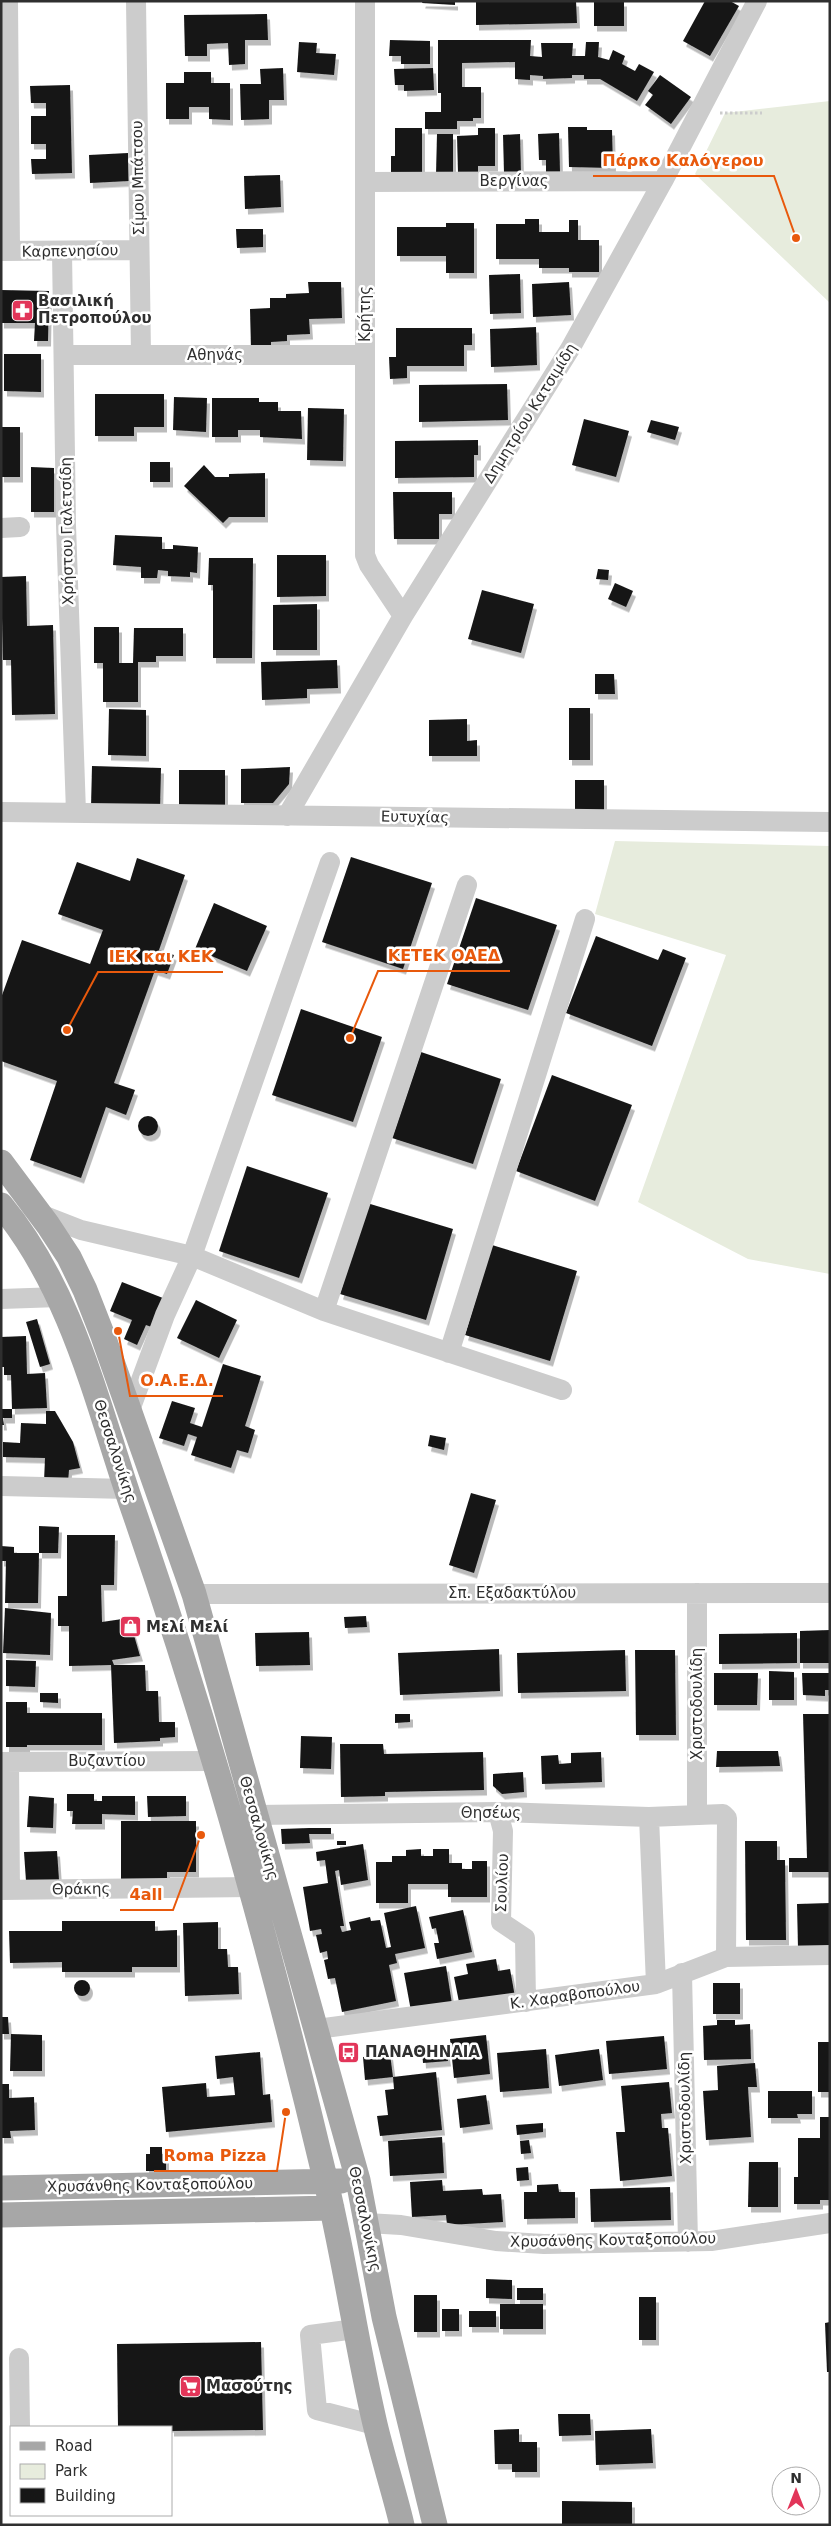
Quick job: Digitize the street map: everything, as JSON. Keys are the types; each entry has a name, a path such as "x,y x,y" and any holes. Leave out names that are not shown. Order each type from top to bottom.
{"main road":[{"name":"Θεσσαλονίκης","path":"1,1162 40,1214 68,1257 84,1290 130,1410 194,1594 358,2180 384,2317 435,2525"},
{"name":"Θεσσαλονίκης","path":"1,1205 27,1240 59,1297 89,1370 162,1592 251,1887 326,2182 375,2425 402,2525"},
{"name":"Χρυσάνθης Κονταξοπούλου","path":"1,2188 358,2180"},
{"name":"Χρυσάνθης Κονταξοπούλου","path":"1,2215 334,2217 367,2223"}],"street":[{"path":"6,251 5,187 8,1"},
{"name":"Σίμου Μπάτσου","path":"136,1 140,355"},
{"name":"Κρήτης","path":"365,1 365,555 369,565 403,616"},
{"name":"Δημητρίου Κατσιμίδη","path":"287,816 403,616 570,349 663,181 757,1"},
{"name":"Βεργίνας","path":"365,182 663,181"},
{"name":"Καρπενησίου","path":"6,251 139,250"},
{"name":"Χρήστου Γαλετσίδη","path":"62,251 66,525 76,812"},
{"name":"Αθηνάς","path":"65,355 365,355"},
{"name":"Ευτυχίας","path":"1,812 830,822"},
{"path":"130,1410 165,1316 192,1256 330,862"},
{"path":"324,1311 467,885"},
{"path":"449,1353 585,920"},
{"path":"40,1214 81,1230 192,1256 324,1311 562,1390"},
{"path":"1,1299 59,1297"},
{"path":"1,1486 127,1489"},
{"name":"Χριστοδουλίδη","path":"697,1593 697,1815"},
{"name":"Σπ. Εξαδακτύλου","path":"194,1594 830,1593"},
{"name":"Βυζαντίου","path":"5,1762 213,1761"},
{"path":"5,1762 6,1890"},
{"name":"Θησέως","path":"255,1815 498,1812 649,1817 726,1815 726,1957"},
{"name":"Σουλίου","path":"498,1812 503,1831 501,1922 525,1938 526,2002"},
{"path":"649,1817 656,1984"},
{"name":"Θράκης","path":"6,1890 251,1887"},
{"name":"Κ. Χαραβοπούλου","path":"317,2030 656,1984 726,1957 830,1955"},
{"name":"Χριστοδουλίδη","path":"682,1973 688,2242"},
{"name":"Χρυσάνθης Κονταξοπούλου","path":"367,2223 401,2225 519,2243 711,2241 830,2223"},
{"path":"355,2329 310,2334 317,2410 375,2425"},
{"path":"19,2358 20,2426"}],"path":[{"path":"699,114 762,114"}],"green space":[{"path":"830,101 830,303 695,174 725,113"},
{"path":"615,841 830,846 830,1274 748,1259 638,1202 726,955 595,914"}],"building":[{"path":"423,1 455,1 455,5 422,3"},
{"path":"476,1 576,1 577,23 476,25"},
{"path":"594,1 624,1 624,26 594,26"},
{"path":"705,1 730,1 739,6 710,56 683,41"},
{"path":"267,14 268,40 245,40 245,64 229,65 228,43 207,44 207,56 185,56 184,15"},
{"path":"390,40 430,41 430,64 401,64 401,56 389,56"},
{"path":"438,40 531,40 530,56 542,57 541,43 573,43 572,56 585,56 586,42 599,42 598,57 609,60 613,50 625,56 622,64 635,71 639,64 654,72 637,101 600,79 584,79 584,75 572,75 572,78 543,79 543,76 530,75 530,80 515,79 515,62 462,63 462,87 481,87 481,118 473,118 473,121 457,121 457,129 425,129 425,112 441,112 441,93 438,93"},
{"path":"299,42 317,43 316,53 336,54 334,75 297,72"},
{"path":"283,68 284,100 269,100 269,119 241,120 240,84 261,84 260,69"},
{"path":"433,68 434,90 404,91 404,85 395,85 394,69"},
{"path":"184,72 211,72 211,83 230,83 230,120 209,119 209,107 189,107 189,119 166,119 166,83 184,83"},
{"path":"660,75 691,97 671,124 645,105 653,95 648,91"},
{"path":"70,85 72,173 32,174 31,159 46,159 46,144 31,144 31,116 46,116 46,103 31,103 30,86"},
{"path":"568,127 587,127 587,130 612,130 613,168 569,167"},
{"path":"395,128 422,128 422,174 391,174 391,156 395,156"},
{"path":"478,128 495,128 495,166 478,166 478,173 458,173 457,136 478,135"},
{"path":"559,133 560,172 546,172 546,160 539,160 538,134"},
{"path":"437,134 453,134 453,174 436,174"},
{"path":"520,134 521,173 504,173 503,135"},
{"path":"128,153 129,181 90,183 89,155"},
{"path":"280,175 281,207 245,209 244,176"},
{"path":"525,219 539,219 539,232 569,232 569,220 578,220 578,240 599,240 599,272 569,272 569,268 539,268 539,259 496,259 496,224 525,224"},
{"path":"446,223 474,223 474,273 446,273 446,256 397,256 397,227 446,227"},
{"path":"236,229 263,229 263,247 237,248"},
{"path":"520,274 521,313 490,314 489,275"},
{"path":"308,282 341,282 342,318 309,319 310,334 287,335 287,341 271,342 271,348 251,349 250,309 270,308 270,298 286,298 286,294 309,293"},
{"path":"569,282 571,315 533,317 532,284"},
{"path":"1,290 49,291 48,341 34,341 35,323 1,323"},
{"path":"536,327 537,365 491,367 490,329"},
{"path":"396,328 472,328 472,345 464,345 464,366 407,366 407,378 390,379 389,357 396,357"},
{"path":"4,354 41,354 41,392 4,391"},
{"path":"507,384 508,420 419,422 419,385"},
{"path":"95,394 164,394 164,427 134,427 134,436 95,436"},
{"path":"174,397 207,398 206,432 173,430"},
{"path":"212,398 259,398 259,402 278,402 278,411 301,411 302,439 260,437 260,430 238,430 238,437 212,437"},
{"path":"308,408 344,409 343,461 307,460"},
{"path":"584,419 629,431 616,477 572,465"},
{"path":"651,420 679,427 675,440 647,432"},
{"path":"1,427 20,427 20,477 1,477"},
{"path":"478,440 478,455 474,455 474,477 395,478 395,441"},
{"path":"150,462 170,462 170,482 150,482"},
{"path":"204,465 215,477 229,477 229,474 265,473 265,517 229,517 223,523 184,486"},
{"path":"31,467 54,468 54,512 31,512"},
{"path":"393,492 452,492 452,514 439,514 439,539 394,539"},
{"path":"115,535 162,537 162,549 173,549 173,545 198,547 197,573 190,572 190,577 168,576 168,571 158,570 157,578 141,578 141,567 113,565"},
{"path":"277,555 326,555 326,596 277,597"},
{"path":"209,558 253,558 252,658 213,658 213,585 208,585"},
{"path":"598,569 609,570 608,580 596,579"},
{"path":"26,576 27,626 53,625 55,714 12,715 11,660 3,660 1,577"},
{"path":"615,583 633,591 626,607 608,599"},
{"path":"482,590 534,604 521,653 468,639"},
{"path":"317,604 317,650 273,650 273,605"},
{"path":"94,627 119,627 119,663 133,663 134,628 183,628 183,656 156,656 156,662 138,662 138,702 103,702 103,663 94,663"},
{"path":"337,660 338,688 307,689 307,698 262,700 261,662"},
{"path":"595,674 614,674 615,694 595,694"},
{"path":"569,708 590,708 590,760 569,760"},
{"path":"109,709 146,710 146,756 108,755"},
{"path":"467,719 467,741 477,740 477,756 429,756 429,720"},
{"path":"92,766 161,768 160,809 91,807"},
{"path":"290,767 289,784 273,803 241,803 241,769"},
{"path":"179,770 225,770 225,806 179,806"},
{"path":"575,780 604,780 604,817 575,817"},
{"path":"351,857 432,883 403,969 322,942"},
{"path":"137,858 185,875 159,950 174,955 167,974 155,970 114,1083 135,1090 126,1115 106,1107 81,1178 30,1160 57,1081 1,1061 1,998 22,940 90,964 103,930 58,914 77,862 130,881"},
{"path":"476,898 557,925 528,1010 447,984"},
{"path":"214,903 267,926 247,971 195,949"},
{"path":"596,936 658,960 663,949 686,958 652,1046 566,1013"},
{"path":"301,1009 382,1037 353,1122 272,1095"},
{"path":"421,1052 501,1079 473,1164 392,1138"},
{"path":"552,1075 632,1105 595,1201 516,1171"},
{"path":"148,1116 155,1119 158,1126 155,1133 148,1136 141,1133 138,1126 141,1119"},
{"path":"247,1166 328,1193 299,1278 219,1251"},
{"path":"367,1203 453,1229 426,1320 340,1294"},
{"path":"492,1245 577,1271 550,1361 465,1335"},
{"path":"122,1282 168,1300 157,1329 146,1325 137,1345 124,1339 132,1320 110,1311"},
{"path":"196,1300 237,1320 219,1358 177,1338"},
{"path":"37,1319 50,1364 40,1367 26,1322"},
{"path":"26,1336 27,1374 45,1373 47,1408 12,1409 11,1375 4,1375 4,1367 1,1367 1,1337"},
{"path":"223,1364 261,1376 245,1426 255,1430 248,1453 237,1450 231,1468 191,1455 197,1437 188,1434 184,1446 159,1438 172,1401 195,1408 190,1423 202,1427"},
{"path":"1,1409 12,1409 12,1418 3,1418 4,1425 1,1425"},
{"path":"46,1411 55,1411 73,1442 80,1468 69,1470 68,1482 44,1482 45,1458 3,1457 3,1442 20,1443 21,1423 46,1424"},
{"path":"430,1435 446,1438 444,1450 428,1446"},
{"path":"471,1493 496,1500 474,1573 449,1565"},
{"path":"39,1526 59,1527 58,1553 39,1553"},
{"path":"67,1535 115,1535 114,1585 101,1585 102,1622 129,1618 140,1656 112,1660 114,1665 145,1665 146,1691 158,1691 159,1722 175,1722 175,1737 160,1738 160,1741 114,1743 111,1665 69,1666 69,1626 58,1626 58,1596 67,1596"},
{"path":"1,1546 14,1547 14,1553 39,1553 38,1603 5,1603 6,1561 1,1561"},
{"path":"5,1608 51,1613 50,1655 3,1653"},
{"path":"366,1616 367,1627 345,1628 344,1617"},
{"path":"830,1630 830,1663 800,1663 800,1631"},
{"path":"309,1632 310,1665 256,1666 255,1633"},
{"path":"797,1633 797,1663 719,1664 719,1634"},
{"path":"499,1649 500,1691 400,1695 398,1653"},
{"path":"625,1650 626,1691 518,1693 517,1653"},
{"path":"635,1650 675,1650 676,1735 636,1735"},
{"path":"6,1660 36,1661 35,1687 6,1686"},
{"path":"769,1671 794,1672 794,1700 769,1700"},
{"path":"714,1673 758,1673 757,1705 714,1705"},
{"path":"802,1673 830,1673 830,1690 825,1690 825,1696 803,1695"},
{"path":"40,1693 58,1693 58,1703 40,1702"},
{"path":"6,1702 27,1702 27,1713 102,1713 102,1745 27,1745 27,1747 6,1747"},
{"path":"395,1714 410,1714 410,1722 395,1723"},
{"path":"803,1714 830,1714 830,1872 789,1872 789,1858 807,1858"},
{"path":"301,1736 332,1737 331,1769 300,1768"},
{"path":"340,1744 383,1744 384,1754 483,1752 484,1790 385,1792 385,1796 341,1797"},
{"path":"717,1751 778,1751 780,1766 716,1767"},
{"path":"601,1752 602,1782 542,1784 541,1756 558,1755 559,1764 571,1763 571,1753"},
{"path":"523,1772 524,1792 502,1794 493,1786 493,1774"},
{"path":"67,1794 94,1794 94,1801 102,1801 102,1796 135,1796 135,1815 102,1814 102,1824 72,1824 73,1811 67,1811"},
{"path":"29,1796 54,1798 53,1828 27,1827"},
{"path":"147,1796 186,1796 186,1816 148,1817"},
{"path":"121,1821 196,1821 196,1872 167,1872 167,1879 121,1879"},
{"path":"331,1828 331,1834 309,1834 310,1843 282,1844 281,1829"},
{"path":"337,1841 346,1841 346,1845 337,1845"},
{"path":"745,1841 777,1841 777,1860 785,1860 786,1940 746,1940"},
{"path":"363,1844 368,1880 341,1885 339,1870 335,1871 344,1926 340,1926 342,1932 351,1930 349,1922 370,1917 371,1921 380,1920 386,1948 391,1947 384,1913 416,1906 425,1948 395,1954 397,1963 389,1965 396,2001 342,2012 335,1978 328,1979 324,1960 328,1959 327,1951 320,1953 316,1935 322,1934 321,1929 310,1931 303,1887 328,1883 325,1860 317,1861 316,1852"},
{"path":"421,1849 421,1856 433,1856 433,1849 449,1849 449,1863 462,1863 462,1869 472,1869 472,1861 487,1861 487,1897 448,1897 448,1884 408,1884 408,1903 376,1903 376,1862 392,1862 392,1856 406,1856 406,1850"},
{"path":"57,1851 59,1880 26,1881 24,1852"},
{"path":"830,1903 830,1948 798,1948 797,1904"},
{"path":"463,1910 472,1952 437,1959 434,1943 439,1943 436,1928 432,1929 429,1917"},
{"path":"62,1921 155,1921 155,1931 177,1930 177,1967 132,1967 132,1972 62,1972 62,1962 10,1963 9,1931 62,1931"},
{"path":"218,1922 218,1949 227,1949 228,1967 238,1967 239,1994 185,1996 183,1923"},
{"path":"496,1959 498,1971 510,1969 515,1997 460,2007 454,1977 468,1974 466,1964"},
{"path":"446,1966 452,2004 411,2011 404,1973"},
{"path":"82,1980 88,1982 90,1988 88,1994 82,1996 76,1994 74,1988 76,1982"},
{"path":"713,1983 740,1983 740,2014 713,2014"},
{"path":"1,2017 8,2017 9,2034 1,2034"},
{"path":"717,2020 735,2020 735,2025 750,2024 751,2059 704,2060 703,2026 717,2025"},
{"path":"11,2034 42,2035 42,2071 10,2071"},
{"path":"486,2035 490,2074 454,2078 450,2039"},
{"path":"664,2036 667,2069 609,2074 606,2041"},
{"path":"818,2042 830,2042 830,2092 818,2092"},
{"path":"446,2047 448,2061 423,2063 422,2049"},
{"path":"546,2049 549,2088 500,2092 497,2053"},
{"path":"599,2049 603,2080 559,2086 555,2055"},
{"path":"260,2052 263,2095 270,2094 272,2122 166,2132 162,2087 206,2083 207,2097 235,2095 233,2077 217,2079 215,2056"},
{"path":"390,2054 393,2077 365,2080 363,2057"},
{"path":"755,2063 757,2087 748,2087 751,2137 706,2140 703,2091 718,2090 717,2066"},
{"path":"436,2072 442,2130 380,2136 377,2116 388,2115 385,2090 394,2089 393,2077"},
{"path":"669,2082 672,2113 661,2114 662,2128 668,2128 672,2176 620,2181 616,2132 625,2132 621,2086"},
{"path":"1,2084 9,2084 9,2098 34,2097 35,2130 10,2131 11,2138 1,2138"},
{"path":"768,2091 812,2091 812,2114 797,2114 798,2118 768,2118"},
{"path":"486,2095 490,2124 460,2128 457,2099"},
{"path":"820,2117 830,2117 830,2200 820,2200 820,2204 794,2204 794,2177 798,2177 798,2138 820,2138"},
{"path":"543,2123 543,2132 517,2135 516,2125"},
{"path":"442,2137 444,2173 390,2176 388,2141"},
{"path":"529,2140 531,2153 521,2154 520,2141"},
{"path":"150,2147 162,2147 162,2154 166,2154 166,2171 146,2171 146,2154 150,2154"},
{"path":"749,2162 778,2162 778,2207 748,2207"},
{"path":"528,2167 529,2180 517,2181 516,2168"},
{"path":"442,2180 443,2191 482,2189 483,2195 501,2194 503,2222 447,2225 446,2215 412,2217 410,2182"},
{"path":"558,2184 559,2192 575,2192 575,2218 524,2219 524,2192 537,2192 537,2185"},
{"path":"670,2187 671,2220 591,2222 590,2189"},
{"path":"486,2279 512,2280 512,2299 486,2298"},
{"path":"517,2288 543,2288 543,2300 517,2300"},
{"path":"414,2295 437,2295 437,2332 414,2332"},
{"path":"639,2297 656,2297 656,2340 639,2340"},
{"path":"500,2304 543,2304 543,2329 500,2329"},
{"path":"442,2309 459,2309 459,2331 442,2331"},
{"path":"469,2311 496,2311 496,2327 469,2327"},
{"path":"830,2322 830,2372 827,2372 825,2323"},
{"name":"Μασούτης","path":"261,2342 263,2430 172,2431 172,2426 118,2426 117,2344"},
{"path":"558,2414 590,2414 591,2435 559,2436"},
{"path":"519,2429 519,2442 537,2442 537,2472 512,2472 512,2464 495,2464 494,2430"},
{"path":"651,2429 653,2463 596,2465 595,2431"},
{"path":"562,2501 632,2502 632,2525 562,2525"}],"place":[{"name":"Πάρκο Καλόγερου","path":"796,238"},
{"name":"Βασιλική Πετροπούλου","path":"22,310"},
{"name":"ΙΕΚ και ΚΕΚ","path":"67,1030"},
{"name":"ΚΕΤΕΚ ΟΑΕΔ","path":"350,1038"},
{"name":"Ο.Α.Ε.Δ.","path":"118,1331"},
{"name":"Μελί Μελί","path":"130,1627"},
{"name":"4all","path":"201,1835"},
{"name":"ΠΑΝΑΘΗΝΑΙΑ","path":"349,2052"},
{"name":"Roma Pizza","path":"286,2112"},
{"name":"Μασούτης","path":"190,2386"}]}
